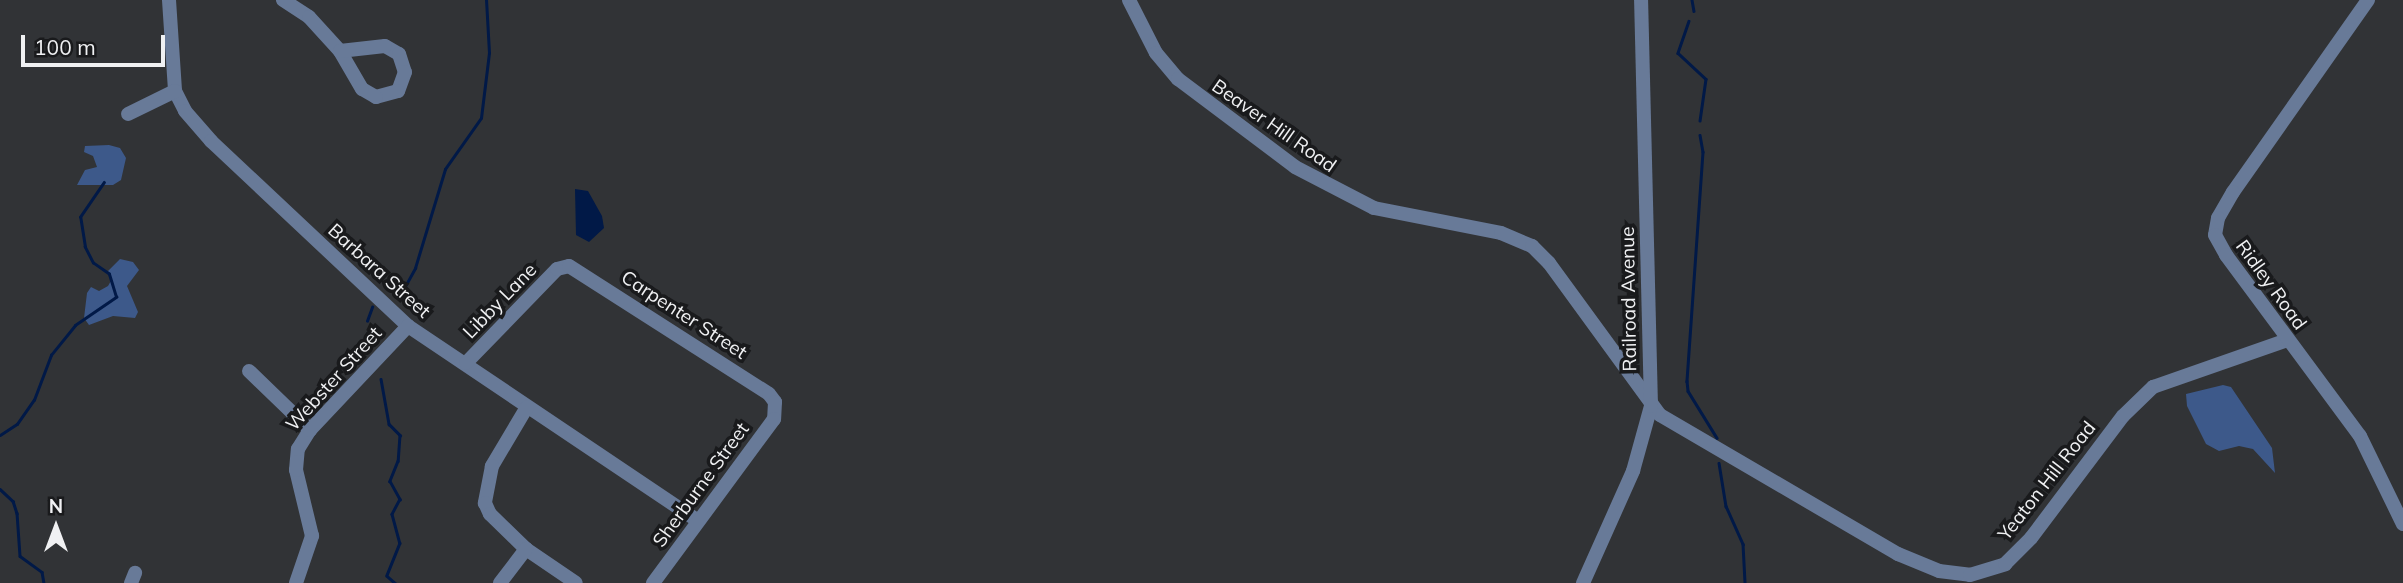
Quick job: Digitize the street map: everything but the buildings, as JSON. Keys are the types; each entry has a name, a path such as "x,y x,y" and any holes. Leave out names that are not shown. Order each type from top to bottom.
{"street":[{"name":"Barbara Street","path":"169,0 175,91 184,111 211,141 408,326 698,521"},
{"path":"283,0 323,31 340,51 368,95 384,97 400,88 404,62 393,49 340,51"},
{"name":"Beaver Hill Road","path":"1129,0 1156,53 1178,79 1315,180 1374,208 1501,233 1539,251 1651,406"},
{"name":"Railroad Avenue","path":"1583,583 1633,471 1651,406 1641,0"},
{"name":"Ridley Road","path":"2368,0 2232,192 2215,227 2218,244 2360,436 2403,524"},
{"path":"128,114 175,91"},
{"name":"Libby Lane","path":"466,363 563,267"},
{"name":"Carpenter Street","path":"563,267 576,268 762,388 775,407"},
{"name":"Webster Street","path":"296,583 312,536 296,465 298,449 310,430 408,326"},
{"name":"Yeaton Hill Road","path":"1651,406 1672,424 1898,554 1939,571 1970,575 1997,568 2019,551 2112,429 2153,387 2287,340"},
{"path":"249,371 310,430"},
{"path":"527,407 492,466 484,491 490,514 526,549 576,583"},
{"name":"Sherburne Street","path":"653,583 772,422 775,407"},
{"path":"500,583 526,549"}],"shaded area":[{"path":"109,145 120,148 126,158 121,180 113,185 77,185 85,170 97,167 93,156 84,152 85,146"},
{"path":"575,189 588,191 602,216 604,228 589,242 576,235"},
{"path":"120,259 133,262 139,270 127,286 138,312 135,318 113,316 89,325 84,318 87,293 91,287 99,291 108,286 112,279 108,271"},
{"path":"2223,385 2231,387 2272,448 2275,473 2253,449 2239,446 2219,451 2206,444 2187,406 2186,394"}],"waterway":[{"path":"403,290 415,268 445,169 481,118 489,53 486,0"},
{"path":"1692,0 1694,11"},
{"path":"1689,21 1678,53 1706,79 1700,121"},
{"path":"1700,135 1703,152 1687,381 1688,391 1717,438"},
{"path":"0,435 17,424 34,400 51,355 75,325 116,297 109,274 93,263 85,247 80,217 104,182"},
{"path":"367,321 372,307"},
{"path":"381,379 389,424 400,435 398,461 390,481 400,499 392,514 400,543 387,576 395,583"},
{"path":"1719,463 1726,506 1743,544 1745,583"},
{"path":"0,489 13,501 17,513 20,556 42,572 44,583"}]}
